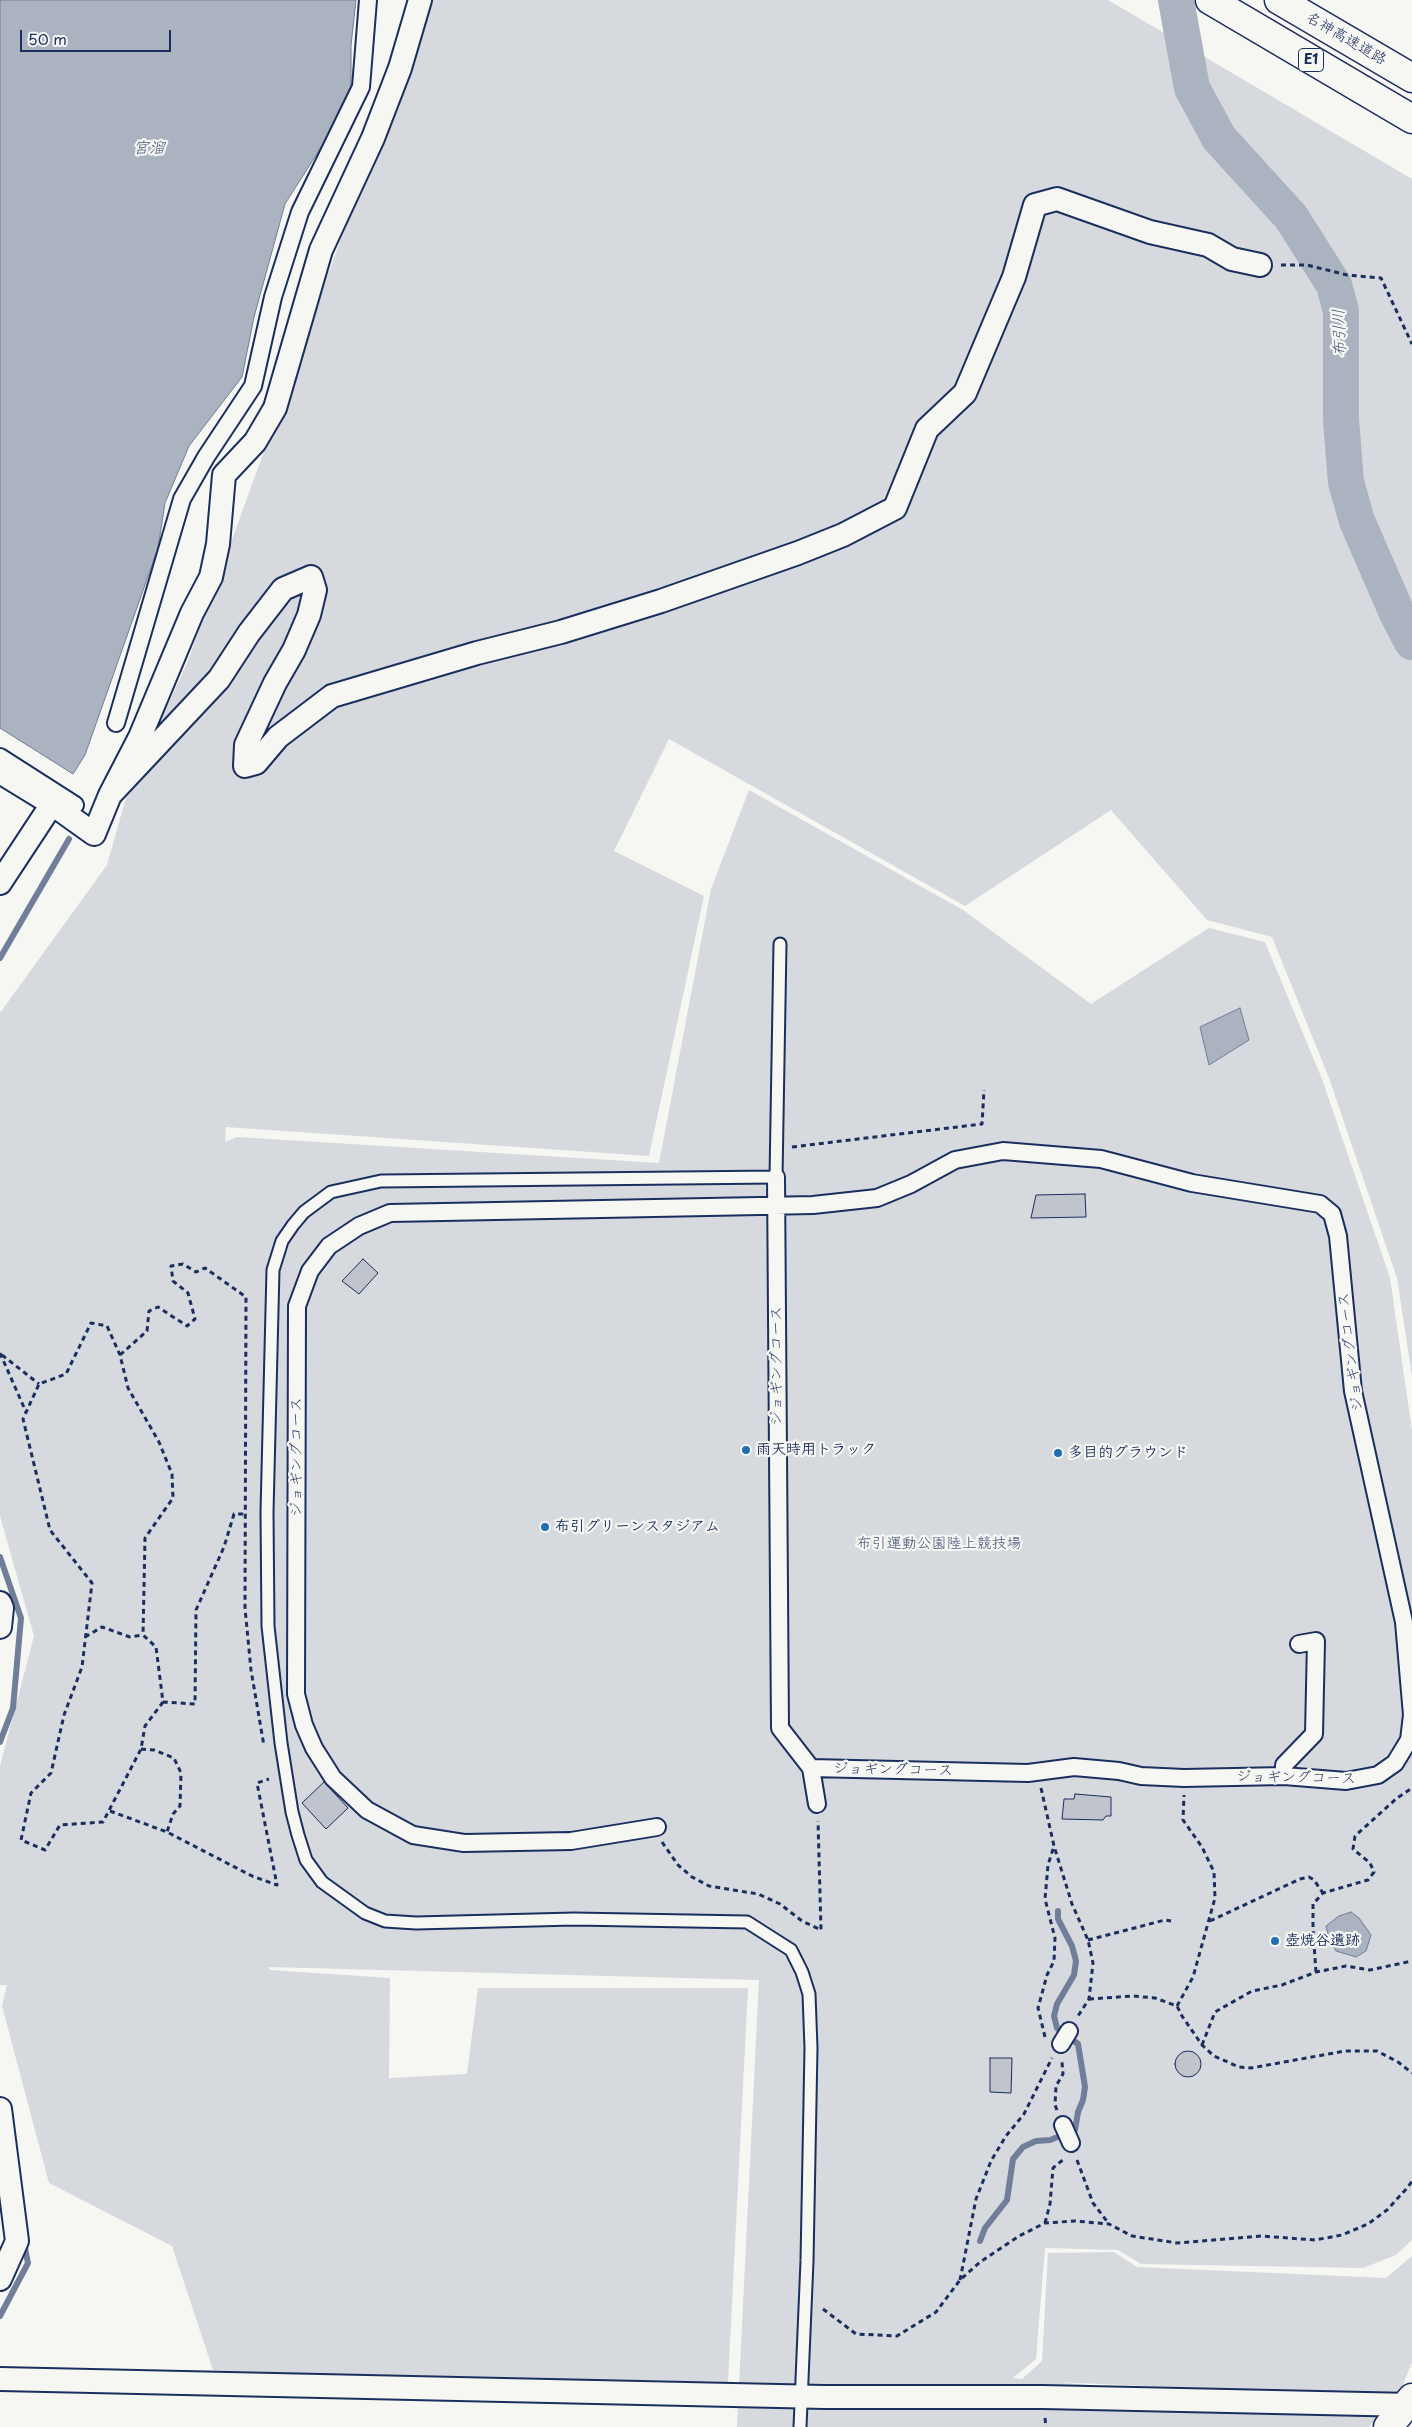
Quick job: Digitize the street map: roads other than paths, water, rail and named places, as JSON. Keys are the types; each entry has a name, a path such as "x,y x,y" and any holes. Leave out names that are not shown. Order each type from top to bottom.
{"main road":[{"name":"E1","path":"1210,0 1412,119"},
{"name":"名神高速道路","path":"1279,0 1412,78"},
{"path":"1388,2427 1411,2402"}],"street":[{"path":"116,723 182,499 253,386 273,297 300,212 361,87 368,0"},
{"path":"0,772 52,804 94,834 110,795 140,737 192,613 211,577 218,544 224,475 255,442 275,408 321,250 380,120 400,68 420,0"},
{"path":"110,795 219,679 248,633 283,589 310,577 315,590 308,615 294,650 275,683 246,745 245,766 256,763 278,737 332,696 476,653 561,632 661,601 843,535 895,508 926,429 964,394 1014,277 1035,205 1057,199 1150,232 1208,245 1232,259 1260,265"},
{"path":"0,757 75,804"},
{"path":"0,883 52,804"},
{"name":"ジョギングコース","path":"657,1827 570,1841 456,1842 413,1835 367,1810 333,1778 314,1748 304,1725 296,1694 297,1306 310,1271 329,1246 359,1226 390,1213 776,1206 813,1206 877,1198 911,1184 954,1160 1003,1151 1101,1159 1192,1183 1320,1204 1332,1214 1338,1236 1353,1391 1404,1622 1412,1714 1409,1740 1394,1763 1378,1775 1346,1782 1284,1776 1184,1778 1141,1776 1119,1771 1074,1767 1028,1773 811,1768 780,1728 776,1206 776,1177"},
{"path":"0,1603 2,1608 0,1627"},
{"path":"1284,1776 1284,1765 1314,1734 1316,1641 1299,1644"},
{"path":"811,1768 817,1804"},
{"path":"0,2109 17,2241 0,2279"},
{"path":"1063,2125 1071,2143"},
{"path":"0,2379 801,2396 1411,2402"}],"lane":[{"path":"780,944 776,1177 381,1181 331,1192 304,1212 282,1241 273,1270 267,1512 268,1626 281,1743 292,1812 306,1860 322,1882 364,1913 384,1920 416,1923 574,1919 747,1922 791,1950 802,1972 808,1994 811,2048 808,2261 800,2427"}],"water":[{"name":"宮溜","path":"0,0 356,0 351,45 351,91 332,130 285,204 254,317 242,377 189,446 165,503 158,548 85,755 73,774 0,728"},
{"path":"1240,1008 1249,1040 1209,1065 1200,1027"},
{"path":"1351,1912 1359,1918 1371,1935 1366,1951 1356,1957 1336,1951 1329,1939 1326,1926 1339,1916"}],"waterway":[{"name":"布引川","path":"1176,0 1192,88 1219,138 1291,217 1334,285 1341,311 1341,420 1346,482 1357,521 1397,613 1412,642"},
{"path":"0,958 69,839"},
{"path":"0,1557 21,1618 13,1708 0,1742"},
{"path":"980,2241 985,2228 1007,2200 1013,2159 1023,2147 1036,2141 1050,2140 1075,2130 1078,2112 1083,2100 1085,2087 1078,2044 1057,2028 1054,2016 1057,2004 1074,1975 1076,1961 1072,1946 1058,1919 1058,1911"},
{"path":"0,2316 28,2263 24,2243"}],"place":[{"name":"雨天時用トラック","path":"746,1450"},
{"name":"多目的グラウンド","path":"1058,1453"},
{"name":"布引グリーンスタジアム","path":"545,1527"},
{"name":"壺焼谷遺跡","path":"1275,1941"}],"park label":[{"name":"布引運動公園陸上競技場","path":"939,1544"}]}
